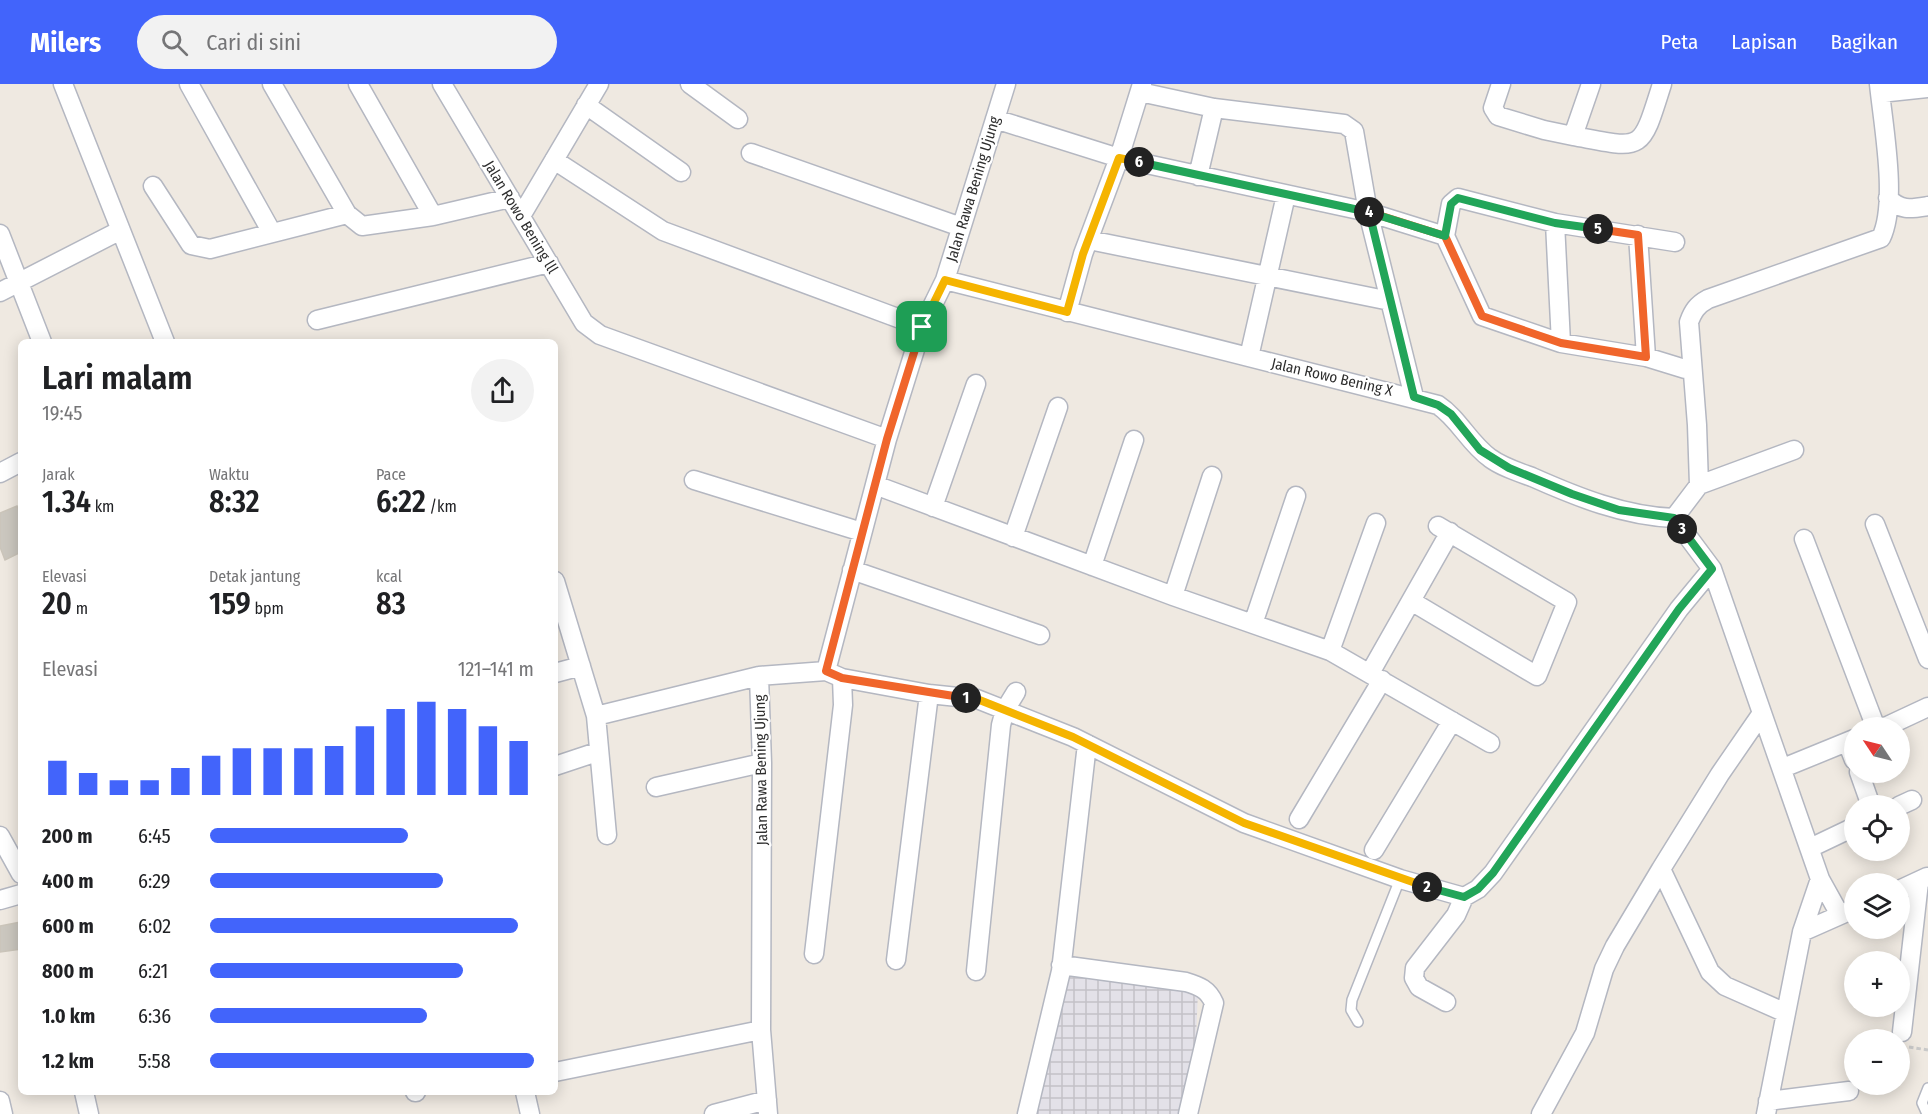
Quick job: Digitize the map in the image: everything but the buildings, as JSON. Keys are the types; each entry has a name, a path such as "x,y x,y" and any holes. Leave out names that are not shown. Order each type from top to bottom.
{"street":[{"path":"63,84 119,231 164,339"},
{"path":"189,84 271,231"},
{"path":"272,84 347,214 362,226 433,216 510,198"},
{"path":"358,84 433,216"},
{"name":"Jalan Rowo Bening lll","path":"442,84 585,323 600,335 887,439"},
{"path":"521,216 599,84"},
{"path":"690,84 738,119"},
{"name":"Jalan Rawa Bening Ujung","path":"768,1107 761,1030 762,763 759,676 834,674 852,570 887,439 922,327 945,280 1006,84"},
{"path":"1501,84 1493,108 1498,116 1544,130 1619,144 1638,140 1647,133 1662,84"},
{"path":"1573,136 1591,84"},
{"path":"1067,312 1141,88 1214,108 1344,123 1354,131 1368,212 1414,397"},
{"path":"1699,485 1689,322 1693,312 1698,304 1708,299 1881,238 1885,229 1888,198 1880,89 1928,88"},
{"path":"586,105 681,172"},
{"path":"1198,176 1214,108"},
{"path":"995,119 1119,158 1368,212 1445,236"},
{"path":"751,153 961,227"},
{"path":"554,160 663,231 922,327"},
{"path":"153,186 191,245 199,248 210,249 271,231 347,214"},
{"path":"1249,357 1286,195"},
{"path":"1675,242 1555,223 1458,198 1451,204 1445,236 1482,316 1561,343 1646,357 1685,369"},
{"path":"1888,198 1898,208 1908,210 1928,207"},
{"path":"1555,223 1561,343"},
{"path":"0,292 119,231"},
{"path":"0,234 17,284 41,339"},
{"path":"1638,235 1646,357"},
{"path":"1089,240 1390,301"},
{"path":"317,320 549,263"},
{"name":"Jalan Rowo Bening X","path":"945,280 1414,397 1438,405 1451,414 1480,450 1509,468 1572,494 1619,510 1674,518"},
{"path":"933,507 976,384"},
{"path":"1013,537 1058,407"},
{"path":"1092,566 1134,440"},
{"path":"1794,450 1699,485 1674,518 1712,569 1820,879 1844,908"},
{"path":"0,473 18,464"},
{"path":"1173,596 1212,476"},
{"path":"694,480 862,532"},
{"path":"875,485 1173,596 1329,651 1490,742"},
{"path":"1253,624 1296,496"},
{"path":"1329,651 1376,523"},
{"path":"1875,524 1928,659"},
{"path":"1299,819 1376,677 1444,529 1567,602 1537,676 1411,601"},
{"path":"1804,539 1872,717"},
{"path":"1446,1002 1419,987 1413,978 1415,968 1456,915 1464,897 1478,889 1493,873 1679,609 1712,569"},
{"path":"852,570 1040,635"},
{"path":"558,594 596,716 597,752 607,835"},
{"path":"558,672 581,666"},
{"path":"814,954 843,705 834,674 929,694 977,699 1087,744 1244,823 1400,879 1464,897"},
{"path":"596,716 759,676"},
{"path":"976,971 1001,725 1005,710 1016,692"},
{"path":"896,960 929,694"},
{"path":"1907,717 1928,707"},
{"path":"1541,1114 1586,1033 1604,969 1615,946 1661,869 1762,713"},
{"path":"1374,850 1452,720"},
{"path":"1027,1114 1061,965 1087,744"},
{"path":"1783,768 1844,744"},
{"path":"558,765 597,752"},
{"path":"656,787 762,763"},
{"path":"1810,848 1844,832"},
{"path":"0,836 18,869"},
{"path":"1661,869 1710,972 1725,986 1786,1013"},
{"path":"1820,879 1802,933 1767,1108 1844,1092"},
{"path":"1902,1029 1923,879"},
{"path":"0,900 18,895"},
{"path":"1802,933 1844,913"},
{"path":"1061,965 1186,982 1200,986 1211,996 1214,1003 1188,1114"},
{"path":"558,1071 761,1030"},
{"path":"85,1095 89,1114"},
{"path":"526,1095 530,1114"},
{"path":"0,1101 3,1114"},
{"path":"714,1114 768,1107"}],"lane":[{"path":"1358,1022 1351,1010 1352,1000 1400,879"},
{"path":"1927,1114 1922,1102 1928,1088"}],"shaded area":[{"path":"1069,972 1198,992 1196,1037 1178,1114 1037,1114"}],"route":[{"path":"922,327 887,439 826,671 842,678 929,694 977,699 1073,737 1244,823 1447,894 1464,897 1478,889 1493,873 1679,609 1712,569 1674,518 1619,510 1572,494 1509,468 1491,459 1480,450 1451,414 1438,405 1414,397 1368,212 1445,236 1482,316 1561,343 1646,357 1638,235 1555,223 1458,198 1451,204 1445,236 1368,212 1119,158 1083,254 1067,312 945,280 922,327"}]}
